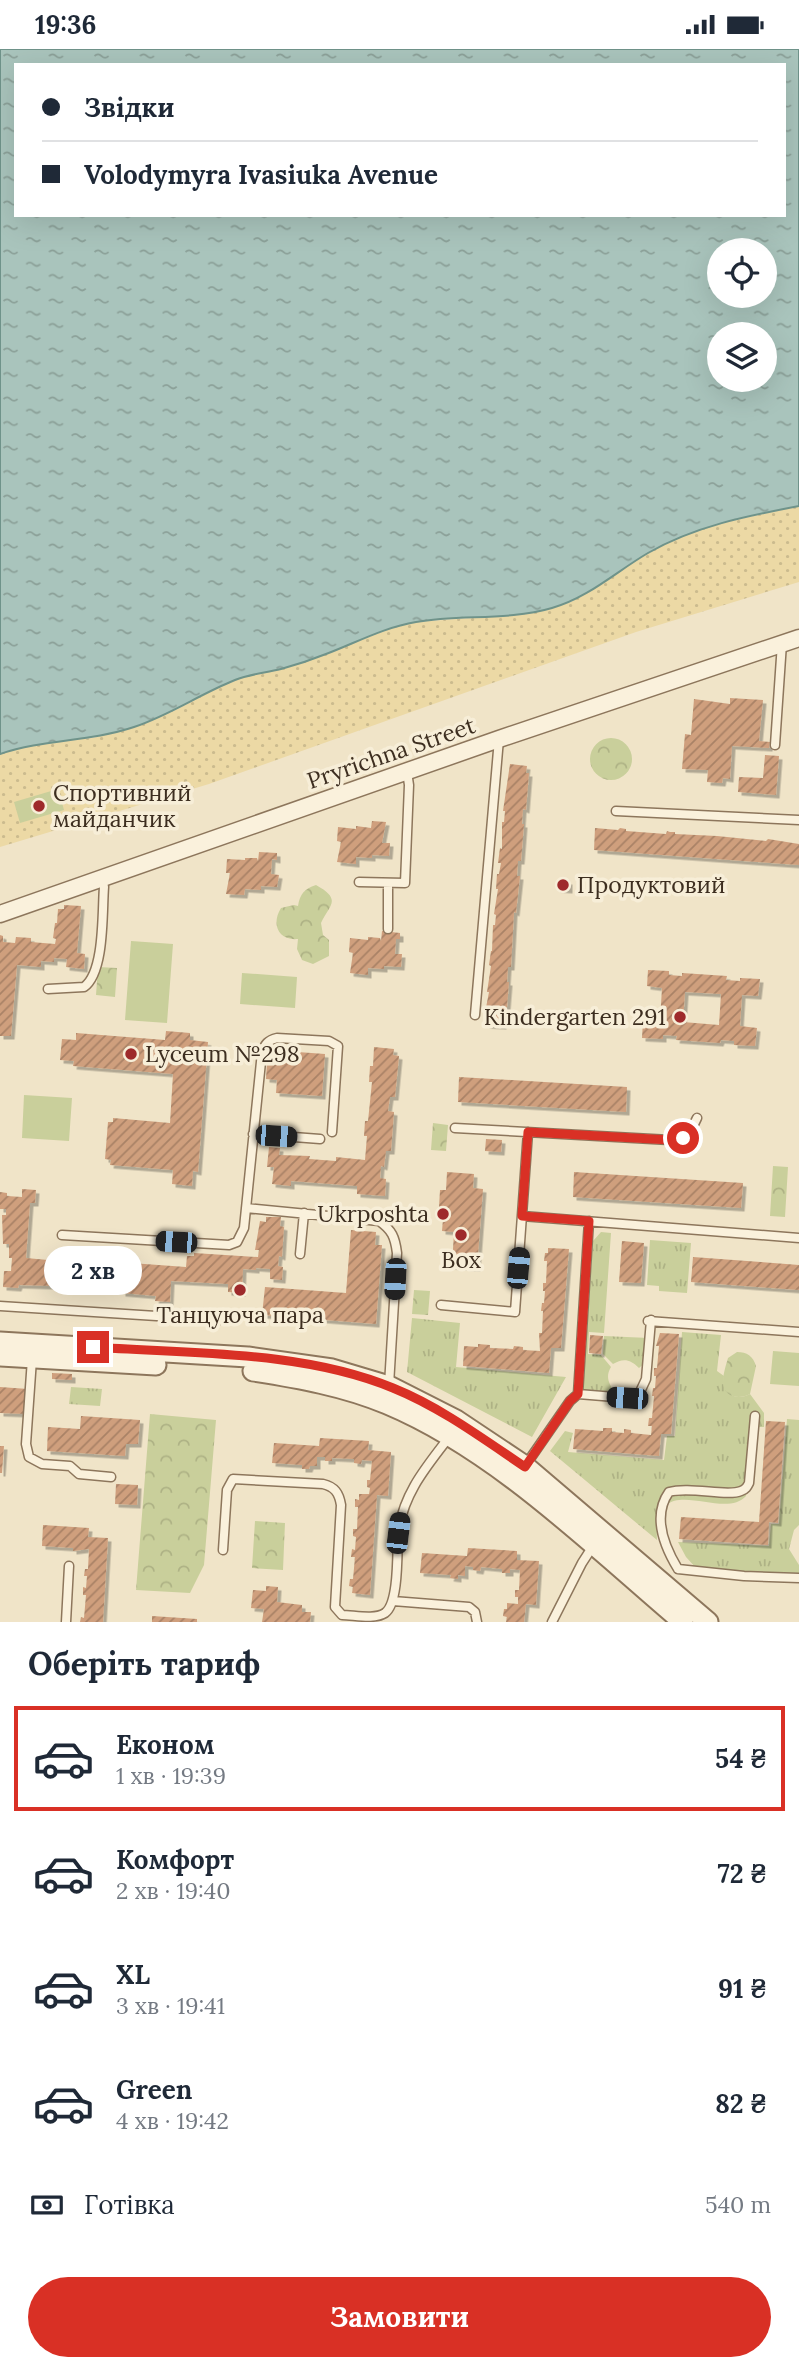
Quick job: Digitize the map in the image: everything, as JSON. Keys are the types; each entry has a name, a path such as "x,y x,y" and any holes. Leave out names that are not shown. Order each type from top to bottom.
{"street":[{"name":"Pryrichna Street","path":"0,914 499,739 799,638"},
{"path":"0,1342 248,1357 332,1369 388,1395 456,1420 525,1467 708,1622"},
{"path":"0,1356 245,1370 388,1395 511,1476 683,1622"}],"lane":[{"path":"775,745 782,643"},
{"path":"475,1014 499,739"},
{"path":"359,882 405,883 410,785 407,772"},
{"path":"616,811 799,820"},
{"path":"48,989 85,987 92,978 100,954 104,887 102,878"},
{"path":"388,883 388,929"},
{"path":"62,1235 229,1245 237,1242 242,1236 246,1208 262,1052 265,1044 277,1038 330,1041 338,1046 332,1132"},
{"path":"455,1128 670,1140 683,1138 697,1118"},
{"path":"441,1305 515,1312 528,1132"},
{"path":"253,1134 320,1139"},
{"path":"246,1208 379,1221 389,1227 397,1253 388,1395"},
{"path":"300,1254 304,1213"},
{"path":"522,1216 799,1238"},
{"path":"525,1467 570,1401 578,1394 589,1221"},
{"path":"0,1306 219,1320"},
{"path":"578,1394 627,1398 640,1392 646,1379 650,1321 799,1332"},
{"path":"32,1359 26,1444 29,1457 42,1464 70,1466 79,1474 111,1477"},
{"path":"678,1569 667,1550 661,1531 662,1502 669,1492 681,1489 734,1493 746,1488 749,1483 755,1416"},
{"path":"223,1550 227,1490 233,1479 333,1486 340,1495 341,1505 335,1607 342,1615 374,1617 384,1614 393,1601 401,1513 414,1485 450,1436"},
{"path":"552,1622 593,1546"},
{"path":"66,1622 69,1566"},
{"path":"678,1569 799,1578"},
{"path":"664,1585 678,1569"},
{"path":"393,1601 469,1607 475,1612 477,1622"}],"green space":[{"path":"611,738 626,744 632,759 626,774 611,780 596,774 590,759 596,744"},
{"name":"Спортивний майданчик","path":"58,789 64,810 20,823 14,802"},
{"path":"316,885 329,895 332,903 321,923 323,935 329,940 329,956 313,964 302,960 297,949 298,939 281,934 277,920 281,908 298,906 303,893"},
{"path":"131,941 173,944 167,1023 125,1020"},
{"path":"98,967 117,968 115,997 96,995"},
{"path":"242,973 297,977 295,1008 240,1004"},
{"path":"24,1095 72,1098 69,1141 22,1138"},
{"path":"433,1123 448,1125 446,1151 431,1150"},
{"path":"773,1166 788,1167 785,1217 770,1216"},
{"path":"601,1232 611,1233 604,1333 589,1332 588,1354 601,1355 611,1367 608,1380 615,1393 601,1396 583,1392 593,1241"},
{"path":"650,1240 691,1243 687,1293 659,1291 659,1286 647,1285"},
{"path":"414,1290 430,1291 428,1315 412,1314"},
{"path":"412,1318 460,1323 456,1367 566,1377 532,1437 407,1372"},
{"path":"682,1332 721,1335 717,1371 724,1376 725,1387 730,1394 739,1397 750,1394 764,1413 764,1427 752,1427 746,1496 735,1503 677,1500 666,1505 659,1518 657,1540 550,1451 565,1431 573,1433 568,1452 664,1460 667,1436 675,1436"},
{"path":"604,1336 649,1338 647,1361 639,1368 626,1360 613,1364 603,1354"},
{"path":"773,1351 799,1353 799,1386 770,1384"},
{"path":"737,1352 749,1355 756,1366 750,1394 741,1397 729,1394 723,1382 728,1358"},
{"path":"71,1387 102,1389 100,1406 69,1404"},
{"path":"150,1414 216,1420 204,1565 190,1593 136,1590"},
{"path":"787,1419 799,1420 799,1525 794,1530 789,1549 799,1565 799,1576 696,1568 678,1542 769,1546 771,1524 779,1524"},
{"path":"255,1521 285,1523 283,1570 252,1568"}],"sand":[{"path":"799,506 799,582 636,632 209,784 0,847 0,754 37,743 93,738 133,727 251,674 302,663 415,622 517,615 553,608 571,602 648,553 681,536 722,523"}],"water":[{"path":"0,49 799,49 799,506 741,518 684,536 648,553 565,604 519,615 404,624 304,662 235,680 134,727 0,754"}],"building":[{"path":"730,698 763,700 759,741 770,742 769,748 732,746 730,779 723,778 722,783 707,782 708,770 682,769 685,734 691,735 694,699 730,704"},
{"path":"765,755 779,756 776,795 738,792 739,777 763,778"},
{"path":"510,764 527,766 526,773 529,773 526,810 523,809 521,861 518,861 517,876 520,876 516,913 514,912 511,967 508,967 506,1019 504,1018 503,1026 486,1025 484,1018 496,915 497,874 501,863 498,863 500,848 502,849 503,811"},
{"path":"372,821 386,822 382,843 390,843 389,856 356,857 356,864 337,862 341,842 337,841 338,827 371,828"},
{"path":"595,828 620,828 626,831 666,834 667,831 675,834 766,841 768,839 799,844 799,865 594,850"},
{"path":"259,852 277,853 277,860 272,859 271,874 279,875 277,887 245,889 244,895 226,894 230,873 226,873 227,859 257,858 258,861"},
{"name":"Продуктовий","path":"558,881 569,881 569,890 557,889"},
{"path":"64,905 81,906 77,953 85,954 84,969 66,967 67,959 54,958 54,962 41,961 41,967 17,965 11,1036 0,1036 0,935 3,936 3,942 15,943 16,937 31,938 31,942 55,944 56,939 53,938 58,909 64,909"},
{"path":"382,931 400,933 400,939 396,939 395,954 402,954 401,967 368,968 368,975 350,973 353,953 349,952 350,938 380,938 381,941"},
{"path":"648,970 669,971 669,975 682,976 682,973 727,976 726,980 760,979 758,996 742,995 740,1026 757,1028 755,1046 734,1045 734,1041 721,1040 720,1043 676,1040 677,1036 663,1035 663,1039 642,1038 643,1020 660,1021 662,988 647,986","holes":["685,992 721,994 719,1025 683,1022"]},
{"path":"166,1031 190,1033 190,1040 208,1042 198,1172 193,1171 192,1186 172,1184 173,1170 110,1165 111,1160 105,1159 108,1122 113,1122 113,1118 170,1123 173,1074 73,1066 74,1061 60,1060 62,1039 76,1040 76,1033 165,1040"},
{"path":"374,1047 394,1049 393,1055 399,1056 395,1097 390,1097 388,1111 394,1112 391,1151 386,1151 384,1167 381,1166 380,1178 386,1179 385,1196 357,1194 357,1186 291,1181 291,1186 272,1184 274,1167 267,1167 269,1147 280,1148 279,1155 310,1156 309,1159 336,1161 336,1157 365,1160 365,1121 368,1121 372,1082 369,1082 370,1066 373,1066"},
{"path":"284,1051 325,1054 322,1096 276,1093 277,1080 266,1079 267,1062 270,1053 284,1054"},
{"path":"459,1077 627,1087 626,1112 458,1102"},
{"path":"486,1139 502,1140 501,1152 485,1151"},
{"path":"447,1172 474,1174 473,1188 483,1189 477,1268 452,1266 454,1232 442,1231 444,1207 439,1207 440,1190 446,1190"},
{"path":"574,1172 743,1183 741,1208 573,1197"},
{"path":"22,1189 36,1190 35,1203 30,1203 26,1258 48,1260 48,1257 186,1267 187,1256 194,1256 194,1253 258,1257 259,1250 255,1250 260,1221 266,1222 266,1217 281,1217 280,1226 284,1227 282,1257 279,1256 278,1266 283,1267 282,1280 270,1279 270,1269 243,1269 242,1293 228,1292 228,1284 171,1281 170,1302 155,1301 156,1296 101,1289 101,1281 88,1280 88,1287 3,1287 4,1271 11,1271 12,1258 9,1258 9,1244 3,1244 2,1215 6,1215 6,1209 0,1209 0,1192 7,1193 7,1196 22,1197"},
{"path":"351,1230 376,1232 375,1245 382,1245 376,1324 262,1315 265,1287 346,1293"},
{"path":"622,1241 644,1243 641,1283 619,1282"},
{"path":"548,1248 569,1249 561,1348 551,1348 549,1373 463,1366 464,1346 478,1347 478,1344 490,1345 490,1348 513,1349 514,1346 523,1347 523,1350 540,1351 539,1333 542,1333 541,1311 547,1261 544,1261"},
{"path":"693,1257 799,1265 799,1290 691,1282"},
{"path":"660,1333 679,1334 671,1434 661,1434 659,1456 573,1449 575,1429 603,1431 603,1428 612,1428 612,1432 624,1433 624,1429 631,1430 631,1433 651,1435 652,1426 648,1426 649,1418 652,1418 656,1376 654,1368 657,1368 659,1346 656,1346"},
{"path":"590,1335 603,1336 601,1354 589,1353"},
{"path":"52,1373 72,1374 72,1380 52,1379"},
{"path":"0,1387 28,1389 26,1414 0,1413"},
{"path":"81,1416 140,1420 138,1444 126,1444 125,1456 47,1451 48,1427 80,1429"},
{"path":"766,1421 785,1422 778,1523 769,1522 768,1545 679,1539 681,1517 759,1522"},
{"path":"320,1438 369,1441 368,1450 391,1452 388,1496 377,1495 370,1595 352,1593 353,1587 349,1586 350,1579 353,1579 355,1557 351,1557 352,1549 355,1550 356,1537 353,1536 353,1529 357,1529 358,1507 355,1507 355,1499 359,1500 359,1494 369,1494 367,1480 370,1480 372,1461 362,1460 361,1464 354,1463 354,1459 332,1458 332,1461 325,1461 325,1457 317,1457 317,1466 310,1466 309,1469 302,1469 302,1465 272,1463 274,1443 319,1446"},
{"path":"0,1446 4,1446 2,1473 0,1473"},
{"path":"116,1484 138,1485 137,1505 115,1504"},
{"path":"43,1525 89,1528 88,1537 108,1538 103,1622 80,1622 81,1617 84,1618 86,1595 83,1595 83,1587 86,1588 87,1576 84,1576 85,1569 88,1569 89,1549 73,1551 73,1548 42,1546"},
{"path":"468,1548 517,1551 517,1560 539,1561 536,1605 526,1604 524,1622 506,1622 507,1617 503,1616 507,1603 518,1604 515,1590 519,1590 520,1570 510,1569 510,1573 502,1573 502,1569 481,1567 480,1571 465,1566 465,1576 458,1575 458,1579 450,1578 451,1575 420,1573 422,1553 467,1556"},
{"path":"266,1586 278,1587 277,1602 302,1605 302,1612 311,1612 310,1622 262,1622 264,1609 251,1608 253,1590 266,1591"},
{"path":"152,1616 197,1619 197,1622 152,1622"}],"place":[{"name":"Спортивний майданчик","path":"39,806"},
{"name":"Продуктовий","path":"563,885"},
{"name":"Kindergarten 291","path":"680,1017"},
{"name":"Lyceum №298","path":"131,1054"},
{"name":"Ukrposhta","path":"443,1214"},
{"name":"Box","path":"461,1235"},
{"name":"Танцуюча пара","path":"240,1290"}],"route":[{"path":"93,1347 248,1357 332,1369 380,1383 408,1395 456,1420 525,1467 570,1401 578,1394 589,1221 522,1216 528,1132 670,1140 683,1138"}]}
